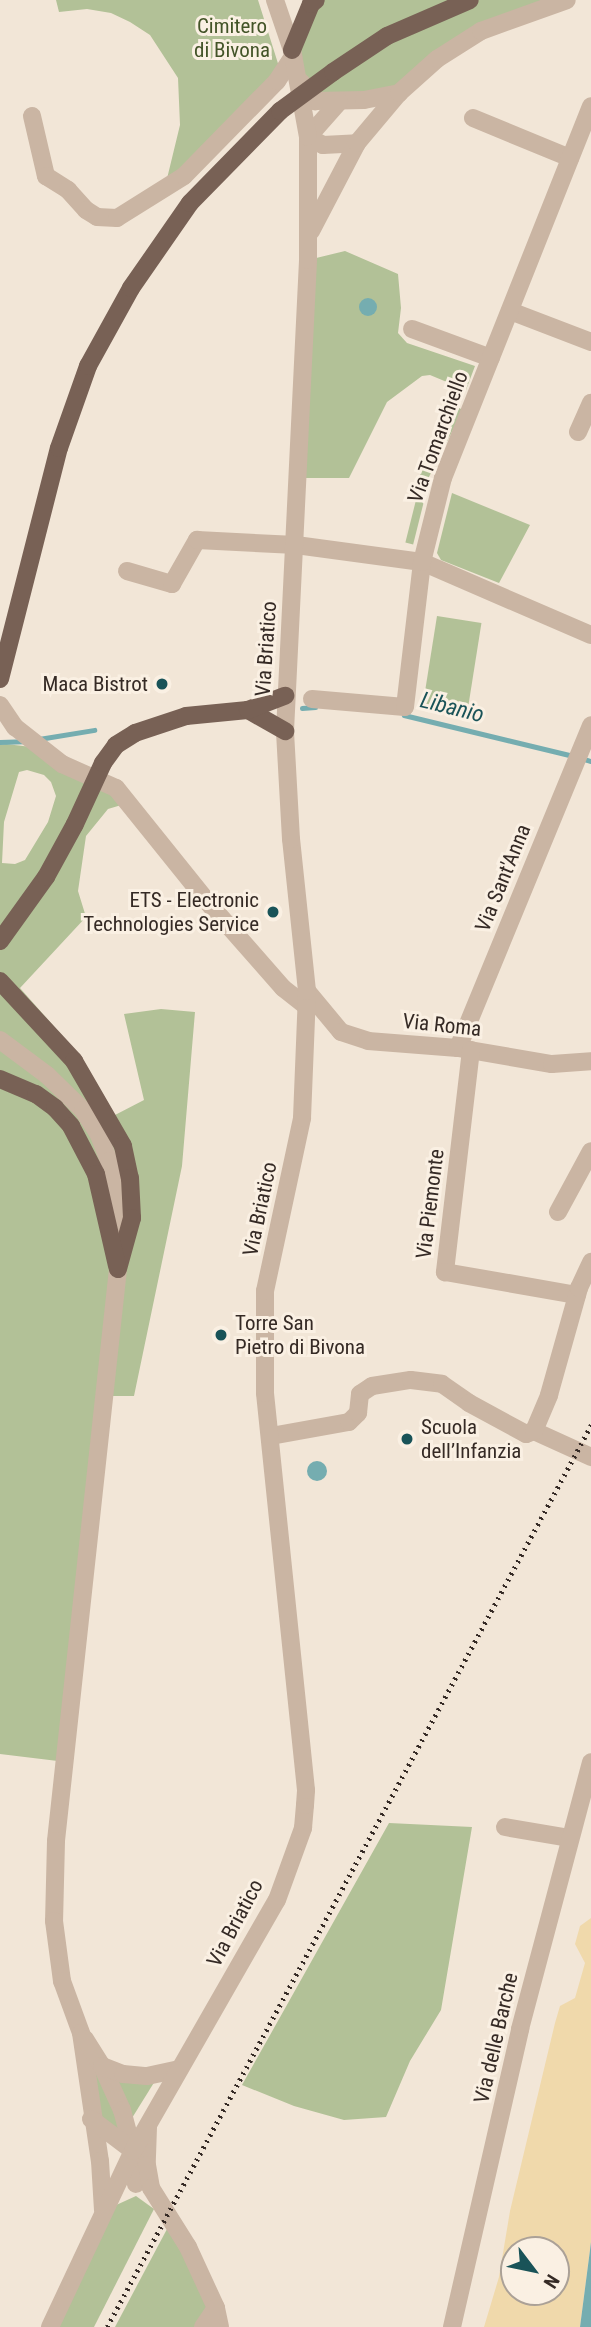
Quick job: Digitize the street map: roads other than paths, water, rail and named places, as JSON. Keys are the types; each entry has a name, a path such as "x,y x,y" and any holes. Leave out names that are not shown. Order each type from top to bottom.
{"main road":[{"path":"0,679 59,448 88,366 131,288 190,203 280,111 387,36 470,0"},
{"path":"292,53 308,1"},
{"path":"0,941 46,877 75,824 103,763 116,745 135,733 186,716 248,710 285,696"},
{"path":"248,710 285,731"},
{"path":"4,985 74,1061 123,1146 130,1178 132,1218 118,1269"},
{"path":"0,1079 36,1094 55,1108 71,1126 87,1152 100,1187 118,1269"}],"street":[{"name":"Via Briatico","path":"50,2327 133,2151 277,1900 303,1828 306,1790 265,1393 265,1291 302,1118 307,999 291,839 285,696 296,545 309,234 308,137 292,53 275,0"},
{"path":"309,234 357,143 399,93 437,59 481,31 567,0"},
{"path":"32,116 46,176 68,190 86,210 97,217 117,218 184,176 278,81 292,53"},
{"path":"297,77 315,101 339,102 399,93"},
{"path":"339,102 308,137 323,145 357,143"},
{"name":"Via Tomarchiello","path":"312,699 405,707 422,562 443,478 591,106"},
{"path":"474,118 570,158"},
{"path":"510,311 591,342"},
{"path":"412,329 491,358"},
{"path":"578,432 591,403"},
{"path":"127,570 172,584 197,540 296,545 422,562 591,635"},
{"name":"Via Roma","path":"0,705 21,732 62,765 116,788 211,906 283,988 307,999 341,1032 368,1041 464,1049 552,1064 591,1061"},
{"name":"Via Sant'Anna","path":"464,1049 591,725"},
{"path":"0,1040 47,1075 83,1110 99,1135 116,1190 118,1269 56,1841 54,1921 62,1981 81,2033 102,2066 122,2110 144,2186 188,2247 216,2308 220,2327"},
{"name":"Via Piemonte","path":"464,1049 445,1272 577,1294"},
{"path":"558,1212 591,1151"},
{"path":"534,1432 549,1395 577,1294 591,1262"},
{"path":"271,1436 349,1422 358,1413 360,1394 372,1386 411,1380 442,1384 469,1403 526,1434 534,1432 591,1457"},
{"name":"Via delle Barche","path":"452,2327 520,2029 591,1762"},
{"path":"505,1827 570,1838"},
{"path":"81,2033 91,2119 100,2161 103,2211"},
{"path":"102,2066 123,2074 148,2076 179,2069"},
{"path":"91,2119 147,2165"},
{"path":"144,2186 148,2124"},
{"path":"112,2192 144,2186"},
{"path":"203,2327 216,2308"}],"water":[{"path":"364,298 372,298 377,307 375,314 364,316 359,311 359,303"},
{"path":"317,1461 324,1464 327,1471 324,1478 317,1481 310,1478 307,1471 310,1464"},
{"path":"591,2242 591,2327 580,2327 590,2250"}],"waterway":[{"name":"Libanio","path":"302,708 315,707"},
{"name":"Libanio","path":"404,715 573,756"},
{"name":"Libanio","path":"39,739 94,730"},
{"name":"Libanio","path":"0,742 23,741"},
{"name":"Libanio","path":"581,758 591,761"}],"railway":[{"path":"107,2327 591,1425"}],"place":[{"name":"Maca Bistrot","path":"162,684"},
{"name":"ETS - Electronic Technologies Service","path":"273,912"},
{"name":"Torre San Pietro di Bivona","path":"221,1335"},
{"name":"Scuola dell’Infanzia","path":"407,1439"}],"park label":[{"name":"Cimitero di Bivona","path":"232,38"}]}
